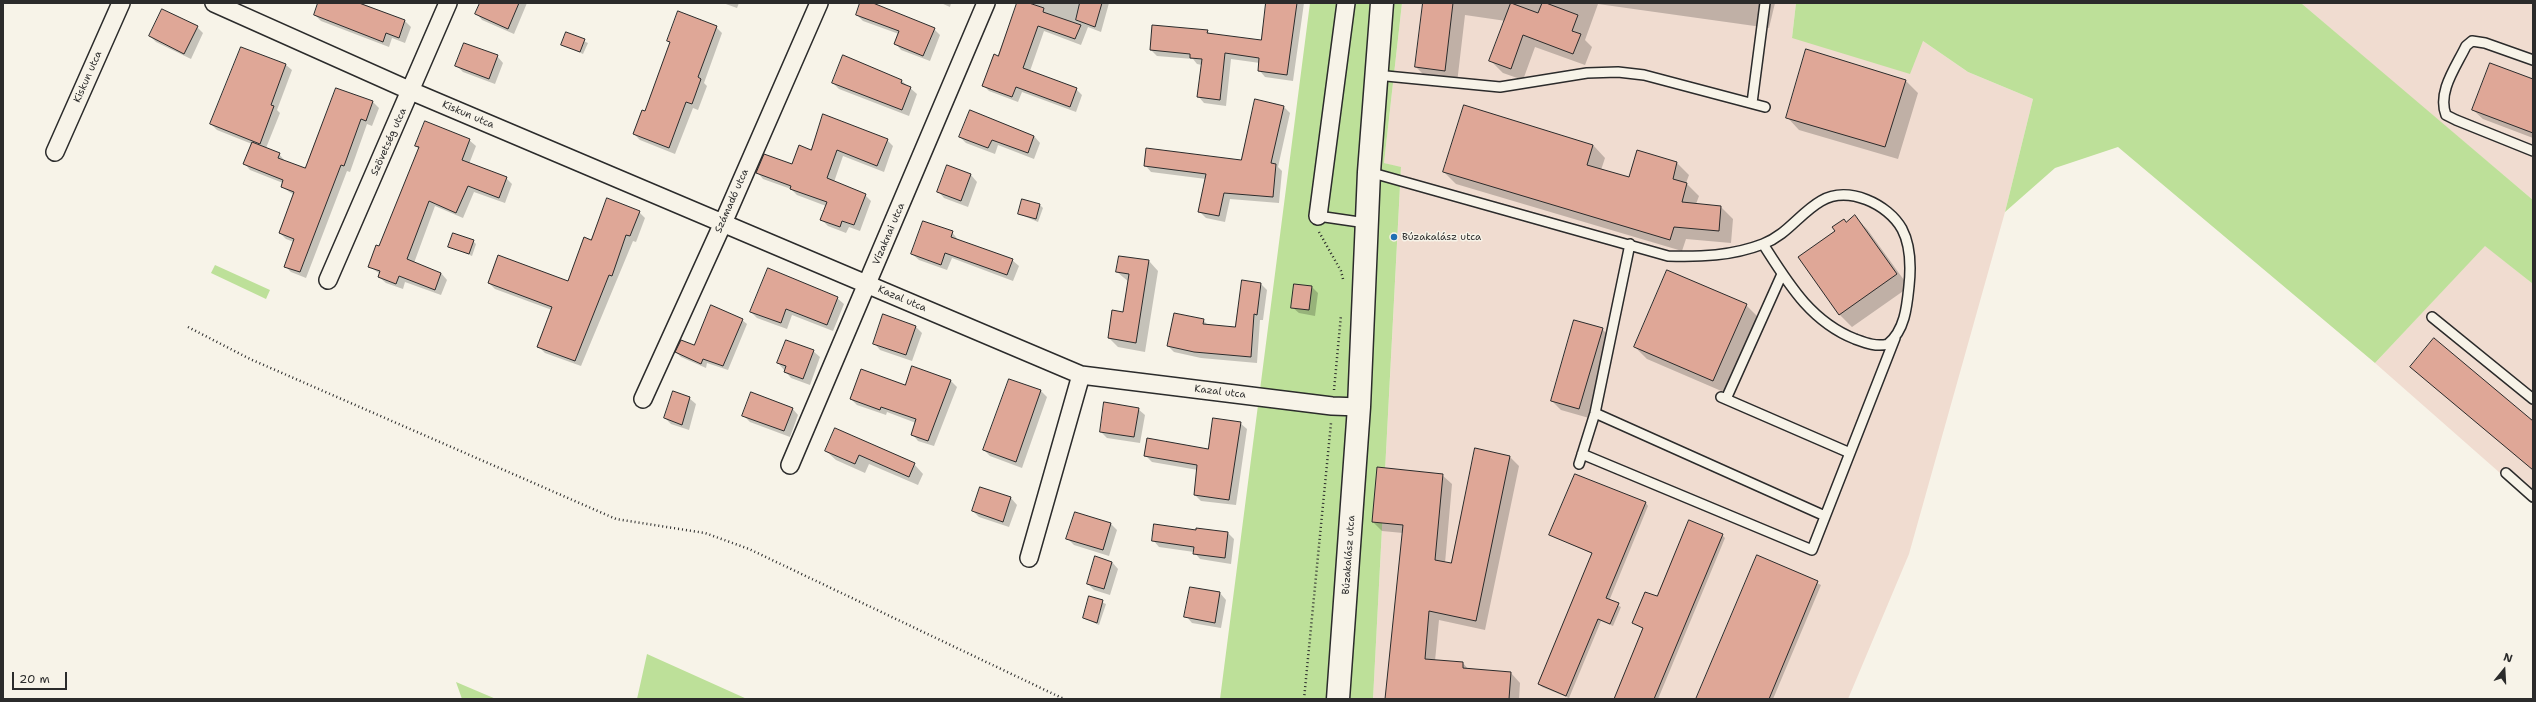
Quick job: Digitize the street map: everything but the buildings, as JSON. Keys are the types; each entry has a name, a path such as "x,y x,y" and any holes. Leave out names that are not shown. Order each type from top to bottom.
{"street":[{"name":"Kiskun utca","path":"55,152 121,3"},
{"name":"Kiskun utca","path":"214,3 411,91 723,223"},
{"name":"Szövetség utca","path":"328,280 448,3"},
{"name":"Számadó utca","path":"643,399 723,223 819,3"},
{"name":"Vízaknai utca","path":"790,465 868,285 986,3"},
{"path":"1318,216 1346,3"},
{"name":"Búzakalász utca","path":"1338,699 1359,407 1368,172 1382,3"},
{"name":"Kazal utca","path":"723,223 1081,375 1332,406 1359,407"},
{"path":"1029,558 1081,375"}],"lane":[{"path":"1752,103 1765,3"},
{"path":"2533,60 2485,42 2472,41 2466,46 2443,94 2442,104 2446,115 2533,151"},
{"path":"1376,75 1500,87 1587,73 1618,72 1644,75 1765,107"},
{"path":"1368,172 1630,244 1668,256 1694,257 1738,252 1763,244 1777,238 1821,201 1832,196 1859,197 1882,209 1902,229 1910,258 1906,312 1812,550 1582,454"},
{"path":"1318,216 1366,223"},
{"path":"1579,464 1595,413 1630,244"},
{"path":"1763,244 1782,274 1811,311 1830,327 1870,344 1888,344 1896,336"},
{"path":"1782,274 1723,398 1850,453"},
{"path":"2432,317 2533,399"},
{"path":"1595,413 1825,516"},
{"path":"2506,473 2533,497"}],"path":[{"path":"1318,216 1319,233 1341,271 1344,284"},
{"path":"1304,699 1342,306"},
{"path":"188,327 250,358 616,519 705,533 749,549 1064,699"}],"shaded area":[{"path":"1402,3 1796,3 1792,38 1923,41 1968,72 2033,99 2005,212 1909,554 1848,699 1373,699 1401,168 1384,163"},
{"path":"2301,3 2533,3 2533,200 2407,94"},
{"path":"2485,245 2533,284 2533,502 2375,363"}],"green space":[{"path":"1310,3 1402,3 1384,163 1401,167 1373,699 1220,699"},
{"path":"1796,3 2301,3 2533,200 2533,284 2485,246 2375,363 2118,147 2055,168 2005,212 2033,99 1968,72 1923,41 1910,74 1792,38"},
{"path":"215,265 270,290 266,299 211,273"},
{"path":"647,654 747,699 637,699"},
{"path":"456,682 496,699 462,699"}],"place":[{"name":"Búzakalász utca","path":"1394,237"}]}
